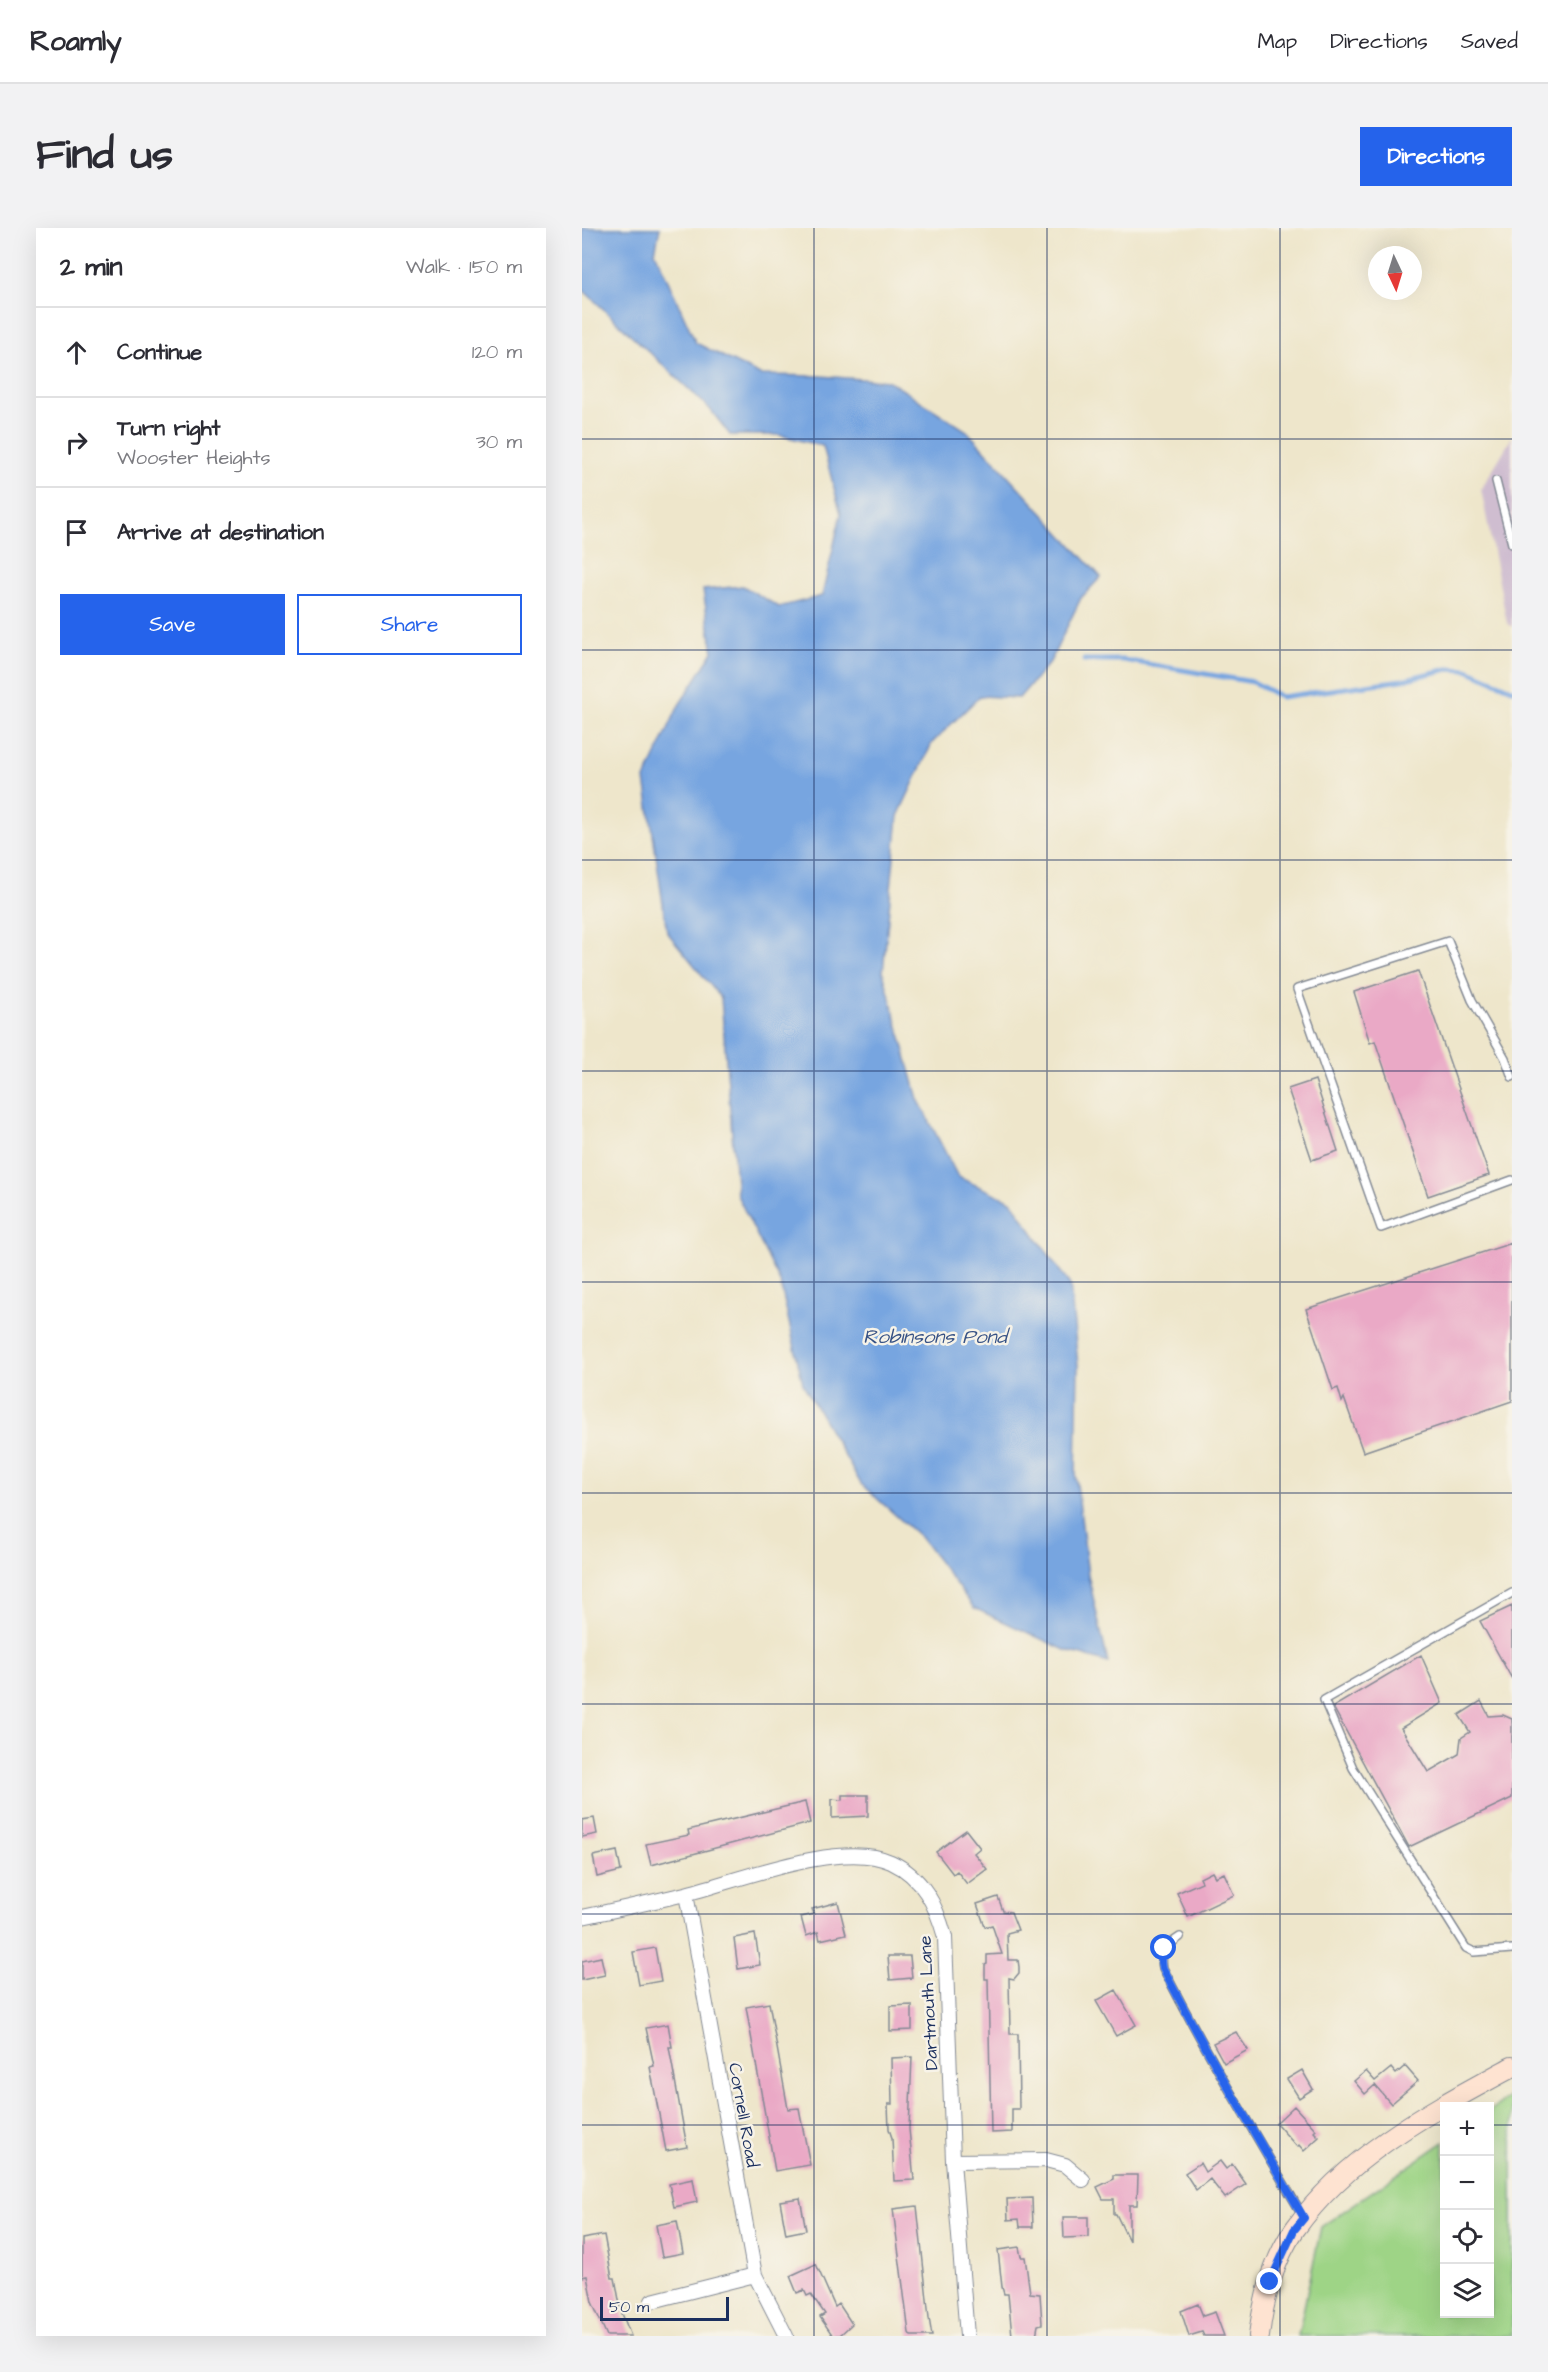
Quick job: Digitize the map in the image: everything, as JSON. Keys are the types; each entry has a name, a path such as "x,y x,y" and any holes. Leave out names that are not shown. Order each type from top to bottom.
{"main road":[{"path":"1259,2336 1270,2282 1294,2230 1330,2189 1365,2157 1418,2120 1512,2067"}],"street":[{"name":"Dartmouth Lane","path":"582,1917 686,1894 797,1862 849,1855 890,1861 917,1880 935,1904 945,1937 953,2162 967,2336"},
{"name":"Cornell Road","path":"686,1894 755,2275 786,2336"},
{"path":"953,2162 1046,2160 1065,2165 1083,2180"},
{"path":"652,2301 755,2275"}],"lane":[{"path":"1496,481 1512,544"},
{"path":"1512,1077 1505,1058 1472,1000 1448,941 1297,989 1381,1228 1512,1180"},
{"path":"1512,1593 1324,1700 1353,1768 1466,1948 1474,1952 1512,1949"},
{"path":"1179,1937 1164,1948 1161,1957 1163,1968 1196,2033 1234,2093 1304,2218"}],"shaded area":[{"path":"1512,437 1512,627 1507,623 1481,489"}],"green space":[{"path":"1512,2095 1512,2336 1298,2336 1321,2227 1440,2145 1440,2318 1494,2318 1494,2108"}],"water":[{"name":"Robinsons Pond","path":"582,228 660,228 655,252 696,343 760,375 889,381 967,431 1101,577 1081,598 1050,662 1019,698 980,696 932,743 898,816 883,972 918,1099 958,1177 1011,1201 1070,1285 1078,1365 1076,1476 1088,1575 1108,1663 1065,1650 974,1608 921,1538 861,1484 803,1384 780,1282 737,1195 721,998 667,932 645,779 679,705 713,652 703,590 743,586 779,607 822,596 841,514 823,446 779,435 730,435 710,409 582,289"}],"building":[{"path":"1418,971 1489,1175 1428,1196 1375,1041 1370,1043 1354,992"},
{"path":"1315,1080 1338,1151 1312,1160 1288,1089"},
{"path":"1512,1243 1512,1401 1363,1452 1344,1398 1342,1402 1338,1388 1333,1390 1306,1309"},
{"path":"1512,1606 1512,1679 1480,1621"},
{"path":"1421,1655 1442,1703 1401,1728 1428,1772 1459,1754 1461,1738 1470,1732 1459,1715 1481,1701 1489,1716 1503,1715 1512,1719 1512,1798 1409,1847 1333,1707"},
{"path":"842,1795 868,1795 868,1816 832,1818 832,1799 842,1800"},
{"path":"805,1802 810,1823 651,1865 646,1844 689,1835 688,1830"},
{"path":"594,1818 597,1834 582,1837 582,1820"},
{"path":"966,1830 980,1848 974,1853 987,1869 967,1884 957,1871 953,1874 936,1852"},
{"path":"617,1851 621,1871 597,1877 593,1856"},
{"path":"1212,1872 1215,1877 1224,1873 1234,1895 1188,1917 1177,1893 1202,1882 1200,1878"},
{"path":"998,1897 1003,1911 1011,1912 1018,1930 1007,1933 1008,1960 1018,1960 1019,1967 1019,1973 1014,1979 1009,1978 1010,2034 1018,2034 1019,2109 1012,2109 1012,2132 991,2133 988,1979 985,1979 985,1965 987,1955 1002,1954 992,1925 985,1927 977,1904"},
{"path":"838,1902 846,1934 820,1940 818,1932 806,1936 801,1917 814,1914 812,1909"},
{"path":"755,1934 760,1965 738,1969 734,1938"},
{"path":"655,1948 661,1981 639,1985 633,1952"},
{"path":"888,1956 910,1956 912,1978 890,1980"},
{"path":"601,1957 605,1975 582,1980 582,1961"},
{"path":"1116,1990 1136,2025 1116,2036 1096,2001"},
{"path":"769,2003 788,2109 799,2108 810,2165 775,2171 746,2007"},
{"path":"912,2005 912,2030 890,2031 890,2006"},
{"path":"668,2024 672,2047 669,2047 687,2147 666,2151 650,2067 654,2066 646,2028"},
{"path":"1236,2032 1248,2050 1224,2063 1213,2043"},
{"path":"912,2057 909,2129 914,2180 894,2181 888,2104 892,2104 891,2058"},
{"path":"1405,2066 1418,2081 1391,2104 1375,2085 1365,2094 1354,2081 1366,2071 1375,2081 1391,2068 1396,2074"},
{"path":"1302,2070 1313,2089 1299,2098 1287,2079"},
{"path":"1294,2106 1316,2130 1314,2132 1319,2137 1304,2151 1299,2145 1297,2147 1276,2123"},
{"path":"1220,2161 1226,2169 1232,2164 1246,2184 1225,2198 1210,2179 1196,2190 1185,2173 1200,2163 1205,2172"},
{"path":"1114,2175 1138,2175 1137,2205 1129,2205 1129,2241 1114,2214 1114,2199 1103,2199 1097,2187 1114,2179"},
{"path":"693,2179 697,2202 674,2207 669,2184"},
{"path":"800,2198 806,2230 786,2234 780,2201"},
{"path":"1032,2198 1033,2227 1020,2227 1019,2219 1008,2220 1007,2199"},
{"path":"917,2206 932,2336 911,2336 909,2333 893,2209"},
{"path":"1063,2217 1088,2217 1088,2237 1064,2238"},
{"path":"677,2221 683,2253 662,2257 656,2225"},
{"path":"604,2235 612,2278 615,2278 621,2311 631,2336 607,2336 592,2302 587,2276 582,2277 582,2239"},
{"path":"1019,2247 1021,2257 1025,2257 1030,2293 1040,2294 1042,2324 1038,2325 1036,2336 1012,2336 1008,2294 1004,2294 1002,2287 998,2250"},
{"path":"816,2264 835,2307 839,2304 852,2324 840,2335 833,2336 820,2317 825,2314 811,2294 807,2296 804,2290 797,2293 790,2276"},
{"path":"1198,2304 1203,2316 1215,2312 1224,2336 1204,2336 1202,2332 1189,2336 1181,2311"}],"waterway":[{"path":"1084,660 1123,660 1253,682 1281,697 1402,680 1448,669 1467,670 1512,689"}],"route":[{"path":"1164,1948 1161,1957 1163,1968 1196,2033 1234,2093 1304,2218 1294,2230 1270,2282"}]}
